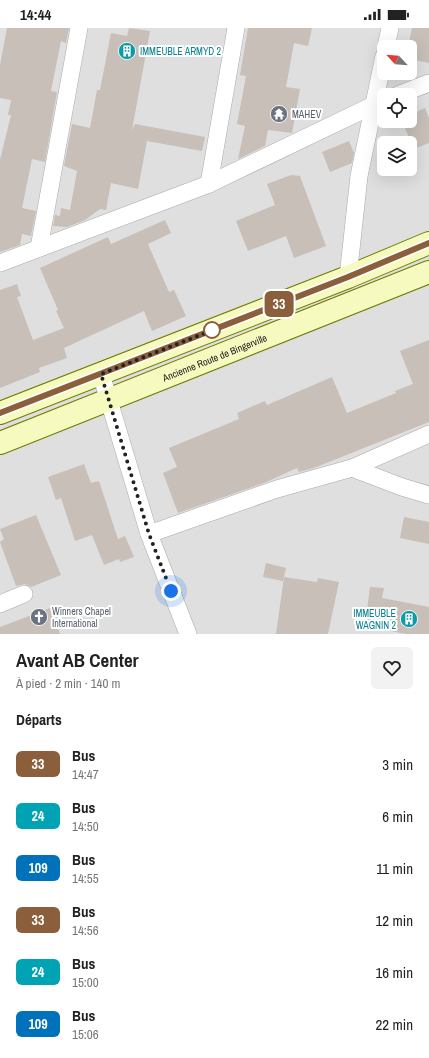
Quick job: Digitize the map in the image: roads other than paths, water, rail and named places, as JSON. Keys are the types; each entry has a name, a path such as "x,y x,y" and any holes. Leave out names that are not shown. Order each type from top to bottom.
{"street":[{"path":"39,248 79,28"},
{"path":"209,184 236,28"},
{"path":"387,40 390,28"},
{"path":"416,88 429,83"},
{"path":"0,263 209,184 377,103"},
{"path":"348,277 359,176 377,109"},
{"path":"0,413 348,277 429,243"},
{"name":"Ancienne Route de Bingerville","path":"0,443 429,272"},
{"path":"101,374 149,534 188,634"},
{"path":"149,534 277,489 352,468 429,434"},
{"path":"352,468 402,487 429,495"},
{"path":"0,604 24,594"}],"place":[{"name":"IMMEUBLE ARMYD 2","path":"127,51"},
{"name":"MAHEV","path":"279,114"},
{"name":"Winners Chapel International","path":"39,617"},
{"name":"IMMEUBLE WAGNIN 2","path":"409,619"}]}
